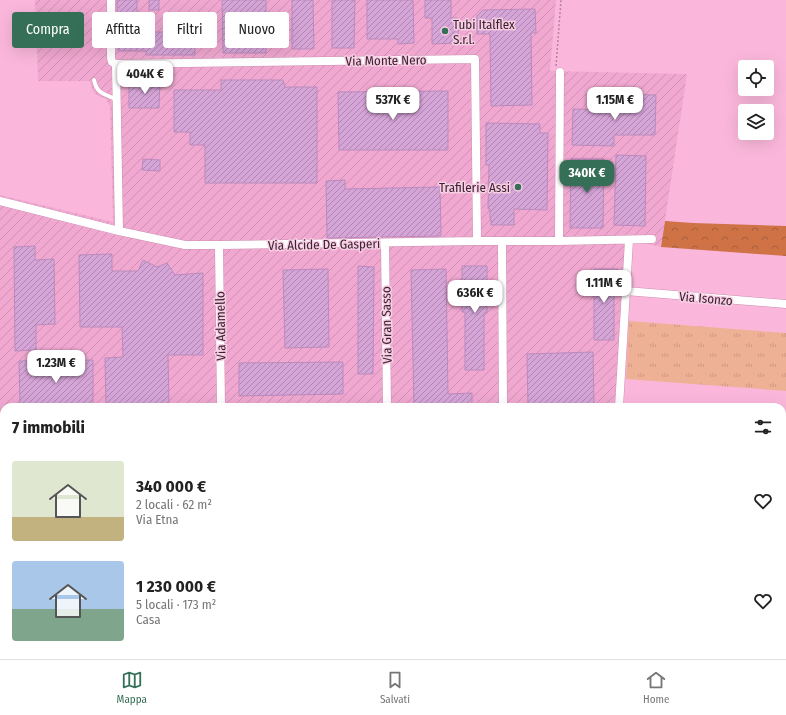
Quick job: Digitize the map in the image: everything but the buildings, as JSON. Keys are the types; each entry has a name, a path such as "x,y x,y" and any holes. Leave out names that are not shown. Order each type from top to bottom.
{"street":[{"path":"111,0 111,58 112,62 116,64 119,231"},
{"name":"Via Monte Nero","path":"116,64 474,59 476,241"},
{"path":"559,241 560,72"},
{"name":"Via Alcide De Gasperi","path":"0,201 119,231 185,245 652,239"},
{"path":"619,403 629,240"},
{"path":"502,242 504,403"},
{"name":"Via Gran Sasso","path":"385,243 387,403"},
{"name":"Via Adamello","path":"219,245 221,403"},
{"name":"Via Isonzo","path":"626,291 786,304"}],"lane":[{"path":"94,80 98,91 116,98"}],"path":[{"path":"560,72 556,70 561,0"}],"shaded area":[{"path":"35,0 556,0 550,71 687,74 661,247 630,240 619,403 0,403 0,195 113,222 110,106 105,98 94,93 90,81 38,81 37,48 84,48 84,12 35,12"}],"green space":[{"path":"665,221 786,226 786,256 661,247"},
{"path":"629,321 786,333 786,391 626,379"}],"place":[{"name":"Tubi Italflex S.r.l.","path":"445,31"},
{"name":"Trafilerie Assi","path":"518,187"}]}
